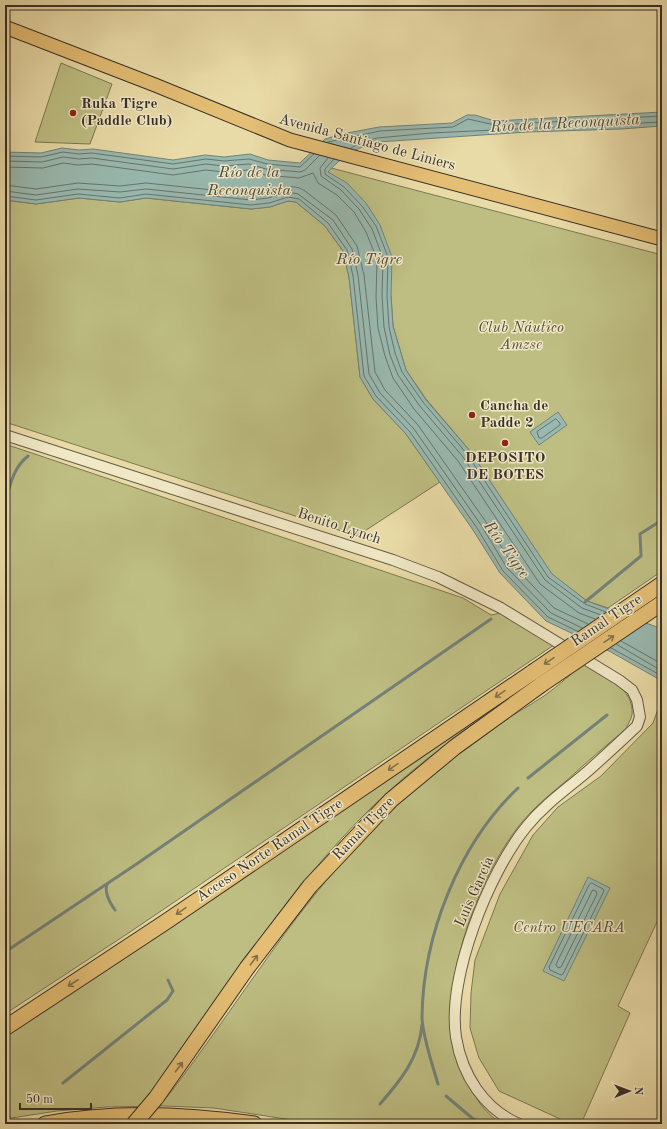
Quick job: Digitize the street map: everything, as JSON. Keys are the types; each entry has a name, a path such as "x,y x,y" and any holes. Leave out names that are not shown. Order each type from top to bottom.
{"highway":[{"name":"Ramal Tigre","path":"532,672 662,584"},
{"name":"Ramal Tigre","path":"134,1124 156,1098 247,968 310,886 391,800 455,747 542,684 662,603"},
{"name":"Acceso Norte Ramal Tigre","path":"5,1028 167,921 532,672"},
{"path":"45,1124 113,1116 159,1115 216,1119 254,1124"}],"main road":[{"name":"Avenida Santiago de Liniers","path":"5,27 155,85 273,134 308,146 662,238"}],"street":[{"name":"Benito Lynch","path":"5,435 394,560 438,577 501,608 600,667 632,690 638,700"},
{"name":"Luis García","path":"519,1124 504,1117 487,1102 471,1080 462,1062 456,1037 455,1016 462,967 478,914 499,869 514,844 543,808 588,771 637,726 640,717 638,700"}],"green space":[{"name":"Ruka Tigre (Paddle Club)","path":"61,63 112,84 90,144 35,142"},
{"name":"Club Náutico Amzse","path":"316,164 662,255 662,571 608,608 587,601 551,574 470,451 426,399 406,370 393,326 391,296"},
{"path":"79,198 120,202 146,198 251,209 270,207 288,201 296,202 325,226 343,251 349,277 360,377 373,399 406,434 440,482 357,536 5,422 5,200 36,204"},
{"path":"5,444 463,598 491,615 501,613 554,645 130,932 5,1014"},
{"path":"662,589 662,595 542,676 452,740 404,778 373,806 341,839 311,874 254,946 149,1097 167,1097 271,952 325,882 386,816 422,783 459,753 499,724 544,696 584,663 616,683 623,690 632,706 631,719 626,729 547,797 523,820 490,872 467,928 458,958 450,1014 452,1039 456,1058 473,1093 480,1103 488,1113 504,1124 318,1124 214,1108 164,1106 106,1107 57,1111 5,1119 5,1033"},
{"name":"Centro UECARA","path":"662,698 662,911 618,1006 630,1013 581,1124 571,1124 499,1091 479,1058 470,1028 471,993 475,960 500,894 533,835 558,807 601,776 653,723"}],"water":[{"path":"662,112 662,126 527,132 378,142 350,153 328,172 347,183 366,203 380,225 392,257 391,296 393,326 406,370 426,400 470,451 552,574 587,601 662,629 662,681 611,652 546,621 500,573 473,530 406,434 373,399 360,377 349,277 343,251 325,226 296,202 288,201 270,207 251,209 146,198 120,202 79,198 36,204 5,200 5,152 41,153 62,148 79,150 93,149 173,160 205,155 224,157 250,154 268,160 300,163 325,139 379,127 452,123 467,115 475,115 495,121"},
{"path":"558,412 567,425 539,445 530,432"},
{"path":"588,877 610,888 564,981 543,971"}],"waterway":[{"path":"5,503 15,471 28,456"},
{"path":"585,602 641,556 640,534 662,520"},
{"path":"5,952 138,863 491,619"},
{"path":"528,778 607,715"},
{"path":"438,1084 422,1024 424,986 429,954 437,923 448,893 462,863 478,836 497,811 518,788"},
{"path":"107,884 106,891 109,901 115,910"},
{"path":"63,1083 167,1000 173,991 168,980"},
{"path":"380,1104 408,1068 417,1048 422,1025"},
{"path":"446,1096 472,1118 484,1124"}],"place":[{"name":"Ruka Tigre (Paddle Club)","path":"73,113"},
{"name":"Cancha de Padde 2","path":"472,415"},
{"name":"DEPOSITO DE BOTES","path":"505,443"}],"water label":[{"name":"Río de la Reconquista","path":"565,124"},
{"name":"Río de la Reconquista","path":"249,182"},
{"name":"Río Tigre","path":"369,260"},
{"name":"Río Tigre","path":"506,550"}]}
